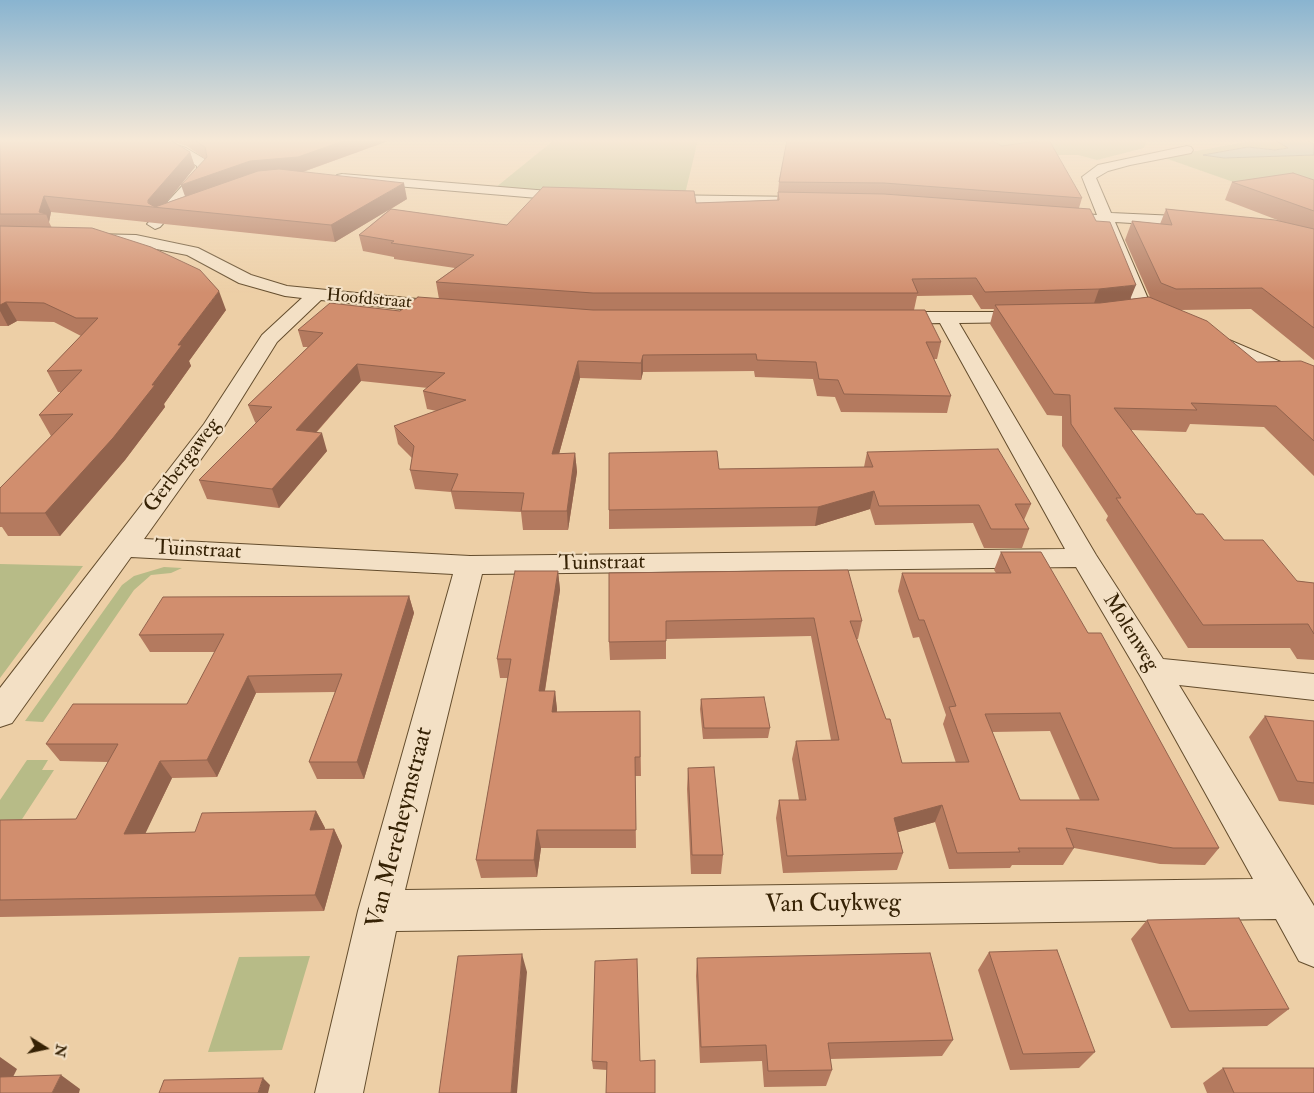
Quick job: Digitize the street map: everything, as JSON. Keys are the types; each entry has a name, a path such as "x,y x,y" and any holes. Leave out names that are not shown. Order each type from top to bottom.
{"street":[{"path":"136,240 163,218 187,191"},
{"path":"505,191 583,197"},
{"path":"1095,191 1143,308"},
{"path":"642,199 812,201"},
{"path":"163,218 190,207"},
{"path":"1042,215 1212,223"},
{"name":"Hoofdstraat","path":"78,238 136,240 192,251 245,279 285,291 316,296 468,309"},
{"name":"Gerbergaweg","path":"0,712 213,426 268,339 316,296"},
{"path":"1123,310 1143,308 1161,316"},
{"path":"870,318 1045,315"},
{"name":"Molenweg","path":"947,318 1084,558 1153,670 1314,946"},
{"path":"1197,332 1314,384"},
{"name":"Tuinstraat","path":"122,547 470,565 1084,558"},
{"name":"Van Mereheymstraat","path":"339,1093 379,911 470,565"},
{"path":"1153,670 1314,687"},
{"name":"Van Cuykweg","path":"379,911 1286,899"}],"green space":[{"path":"540,191 686,191 685,194 585,194"},
{"path":"1259,191 1314,191 1262,192"},
{"path":"0,564 83,566 0,678"},
{"path":"164,567 182,568 171,573 151,575 134,590 43,722 25,721 122,585 134,576"},
{"path":"27,760 48,760 42,770 54,770 0,853 0,800"},
{"path":"310,956 282,1050 208,1052 239,957"}],"building":[{"path":"0,191 156,191 148,200 148,203 155,207 201,191 390,191 331,225 44,196 39,212 46,214 0,214"},
{"path":"539,191 694,191 696,203 779,200 778,192 884,194 1090,209 1096,221 1110,222 1136,285 1099,289 985,292 976,278 912,279 918,293 593,293 436,282 474,255 391,243 394,241 359,235 391,209 507,225"},
{"path":"990,191 1078,191 1082,198"},
{"path":"1257,191 1314,191 1314,211"},
{"path":"1166,209 1275,220 1314,229 1314,328 1262,288 1176,289 1161,283 1132,221 1172,225"},
{"path":"0,226 92,228 151,247 200,270 219,291 178,345 182,345 152,385 155,385 113,438 45,513 0,513 0,488 73,414 39,415 82,370 47,371 98,318 76,318 44,303 6,302 0,305"},
{"path":"418,297 593,310 925,310 941,342 926,342 951,396 844,394 838,380 819,379 816,362 757,360 756,354 643,355 641,363 578,361 552,454 575,453 567,511 521,511 524,493 451,491 458,474 410,470 414,446 394,426 466,400 423,391 445,373 357,364 296,430 322,433 272,489 199,480 272,407 248,405 323,333 298,330 330,303 400,311"},
{"path":"1149,297 1207,321 1257,362 1301,361 1314,366 1314,441 1276,406 1191,403 1197,410 1114,408 1196,514 1203,514 1224,540 1263,540 1297,581 1314,583 1314,634 1308,624 1203,625 1116,498 1121,498 1071,424 1070,395 1054,394 995,305 1100,303"},
{"path":"998,449 1031,504 1015,504 1029,529 991,529 979,505 879,506 874,491 818,507 609,510 609,453 717,451 719,469 873,467 867,452"},
{"path":"1001,552 1041,552 1088,633 1101,633 1219,848 1173,848 1066,828 1074,848 1018,848 1020,852 957,853 942,805 894,818 903,853 787,856 779,800 806,800 796,741 839,740 814,618 666,621 666,641 609,642 609,573 848,570 862,621 850,621 886,719 890,719 902,763 969,762 949,707 956,706 924,620 919,620 902,573 1011,573","holes":["1060,713 1099,800 1020,800 985,714"]},
{"path":"515,571 558,571 539,691 555,691 552,712 640,711 640,757 635,757 636,830 537,830 534,860 476,860 511,659 497,659"},
{"path":"409,596 357,762 309,762 342,674 248,676 207,760 160,761 124,834 195,832 202,813 316,811 310,830 334,829 315,895 0,900 0,820 76,819 118,744 46,744 73,704 187,704 224,634 139,635 163,597"},
{"path":"764,697 770,728 704,728 701,699"},
{"path":"1265,716 1314,721 1314,783 1297,781"},
{"path":"714,767 723,855 692,855 688,768"},
{"path":"1239,918 1289,1009 1189,1011 1147,920"},
{"path":"1057,950 1095,1052 1023,1054 989,952"},
{"path":"930,953 953,1040 828,1043 832,1070 768,1071 766,1045 701,1047 697,958"},
{"path":"522,954 511,1093 439,1093 458,956"},
{"path":"637,959 640,1061 655,1060 655,1093 606,1093 607,1062 592,1061 595,961"},
{"path":"1223,1068 1314,1068 1314,1093 1234,1093"},
{"path":"61,1075 52,1093 0,1093 0,1077"},
{"path":"263,1078 258,1093 159,1093 164,1080"}]}
